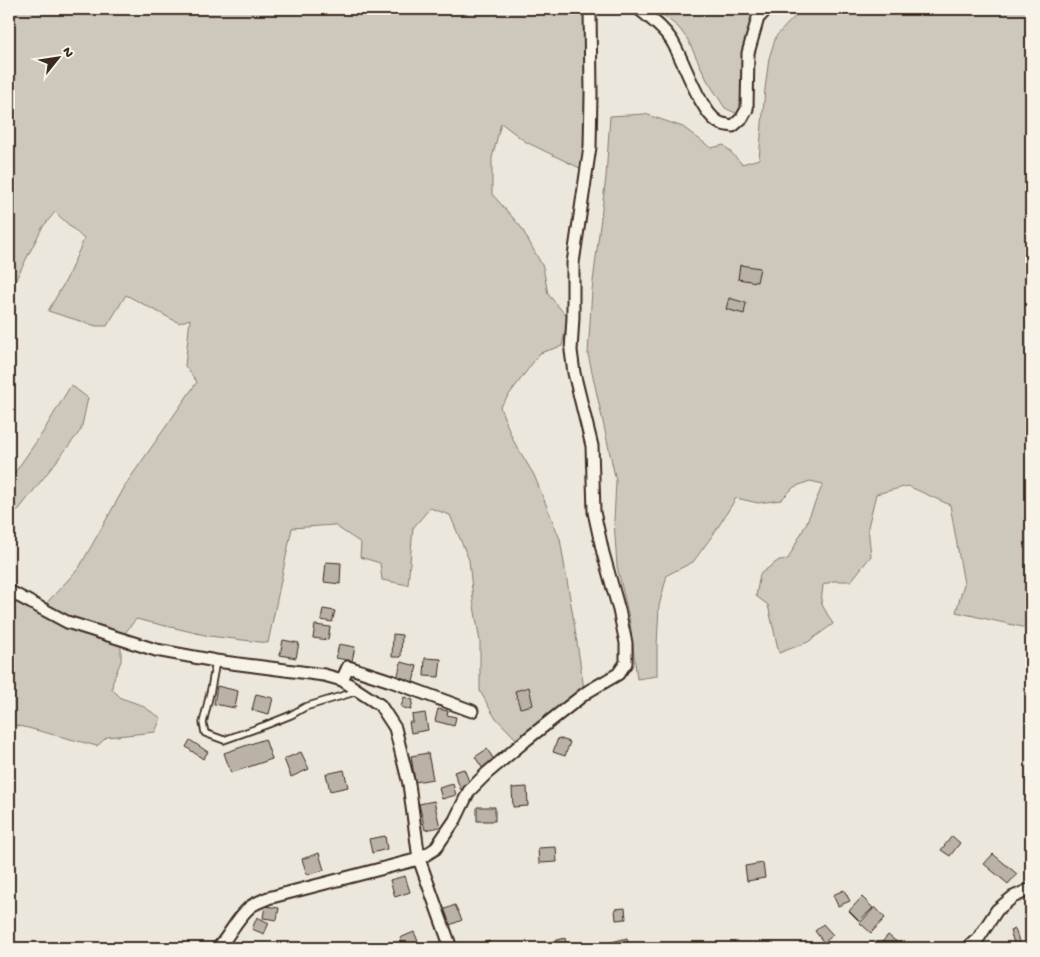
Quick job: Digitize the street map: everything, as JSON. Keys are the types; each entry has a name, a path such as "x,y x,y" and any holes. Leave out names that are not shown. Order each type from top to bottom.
{"street":[{"path":"218,948 227,938 236,922 251,906 268,898 419,859 433,851 455,820 469,791 526,740 587,692 618,674 626,663 626,642 594,512 592,446 574,373 572,351 574,317 573,263 590,147 590,9"},
{"path":"639,9 662,27 672,41 705,109 717,121 733,126 742,118 747,109 748,53 758,18 766,9"},
{"path":"9,591 67,622 156,650 216,661 324,675 342,680 380,705 395,728 409,784 419,859 451,948"},
{"path":"342,680 348,667 472,711"},
{"path":"967,948 978,939 997,910 1013,897 1031,889"}],"lane":[{"path":"216,661 202,723 205,733 224,740 291,715 305,707 358,691"}],"shaded area":[{"path":"9,9 594,9 586,171 526,142 501,123 492,158 492,194 521,227 543,267 548,294 568,318 562,346 540,353 500,407 513,440 534,475 560,539 584,689 517,740 494,716 480,691 480,642 469,560 450,515 430,508 413,528 408,585 382,580 380,563 360,557 361,543 334,525 292,528 268,643 209,636 136,619 121,638 121,661 112,689 121,698 141,705 161,718 155,732 107,737 97,746 9,724 9,596 41,609 79,568 128,481 197,382 185,366 190,319 179,323 126,295 107,326 96,326 48,311 66,280 84,239 55,212 42,228 9,293"},
{"path":"656,9 776,9 760,27 742,116 725,108 707,80 688,40 679,28"},
{"path":"802,9 1031,9 1031,629 956,612 964,584 950,505 908,486 876,494 868,527 871,556 851,581 833,581 823,585 821,603 833,624 808,642 779,653 768,605 756,596 760,574 779,560 788,559 806,524 823,484 810,481 794,487 781,500 758,503 736,498 715,532 693,562 667,575 659,606 657,676 637,679 630,622 617,566 614,521 616,481 588,354 592,290 606,177 610,116 645,114 683,127 711,148 724,145 742,164 759,159 769,58 776,36"},
{"path":"71,385 88,398 81,430 9,522 9,481 43,432"}],"building":[{"path":"740,265 760,268 757,282 738,279"},
{"path":"729,298 746,303 744,314 726,309"},
{"path":"326,562 341,563 340,584 324,582"},
{"path":"323,609 335,611 332,622 321,620"},
{"path":"315,625 330,627 328,640 313,638"},
{"path":"393,634 402,635 401,657 392,657"},
{"path":"283,640 299,643 296,658 280,655"},
{"path":"339,644 355,647 352,661 336,658"},
{"path":"425,658 441,659 439,677 424,676"},
{"path":"401,662 417,666 413,682 397,679"},
{"path":"217,686 238,691 235,708 214,704"},
{"path":"529,687 533,705 520,708 515,691"},
{"path":"256,694 273,698 269,714 252,710"},
{"path":"404,697 413,700 411,710 401,707"},
{"path":"438,709 448,711 447,715 456,717 454,726 435,721"},
{"path":"425,713 428,730 411,733 409,722 413,722 412,715"},
{"path":"558,738 570,742 565,756 553,752"},
{"path":"265,739 272,759 231,773 224,753"},
{"path":"190,740 208,752 203,759 186,747"},
{"path":"487,749 495,761 483,769 475,757"},
{"path":"301,752 309,769 291,777 284,759"},
{"path":"428,753 433,779 415,782 411,756"},
{"path":"464,769 471,786 461,790 454,772"},
{"path":"344,770 348,787 330,791 326,774"},
{"path":"453,784 456,795 442,799 439,788"},
{"path":"527,787 528,806 513,807 512,788"},
{"path":"434,801 440,827 425,830 419,804"},
{"path":"477,807 495,807 495,821 477,821"},
{"path":"385,836 387,849 372,853 369,839"},
{"path":"952,836 960,843 950,856 941,850"},
{"path":"556,847 557,862 539,863 538,848"},
{"path":"319,853 324,870 307,875 302,859"},
{"path":"993,854 1017,874 1008,884 984,864"},
{"path":"763,863 765,878 747,881 745,866"},
{"path":"405,876 410,892 395,897 390,880"},
{"path":"844,890 850,901 838,906 833,895"},
{"path":"862,897 873,908 859,921 849,911"},
{"path":"455,905 462,920 450,925 443,910"},
{"path":"265,906 279,908 277,920 263,918"},
{"path":"875,907 885,918 871,933 860,923"},
{"path":"625,908 626,919 616,920 615,909"},
{"path":"257,917 269,923 264,934 252,929"},
{"path":"823,924 833,935 824,943 815,931"},
{"path":"1015,929 1020,944 1015,946 1010,931"},
{"path":"414,932 421,948 404,948 400,938"},
{"path":"888,935 903,947 903,948 877,948"},
{"path":"565,938 567,948 548,948 547,943"},
{"path":"627,938 629,948 609,948 608,943"},
{"path":"489,941 492,948 475,948 474,946"}]}
